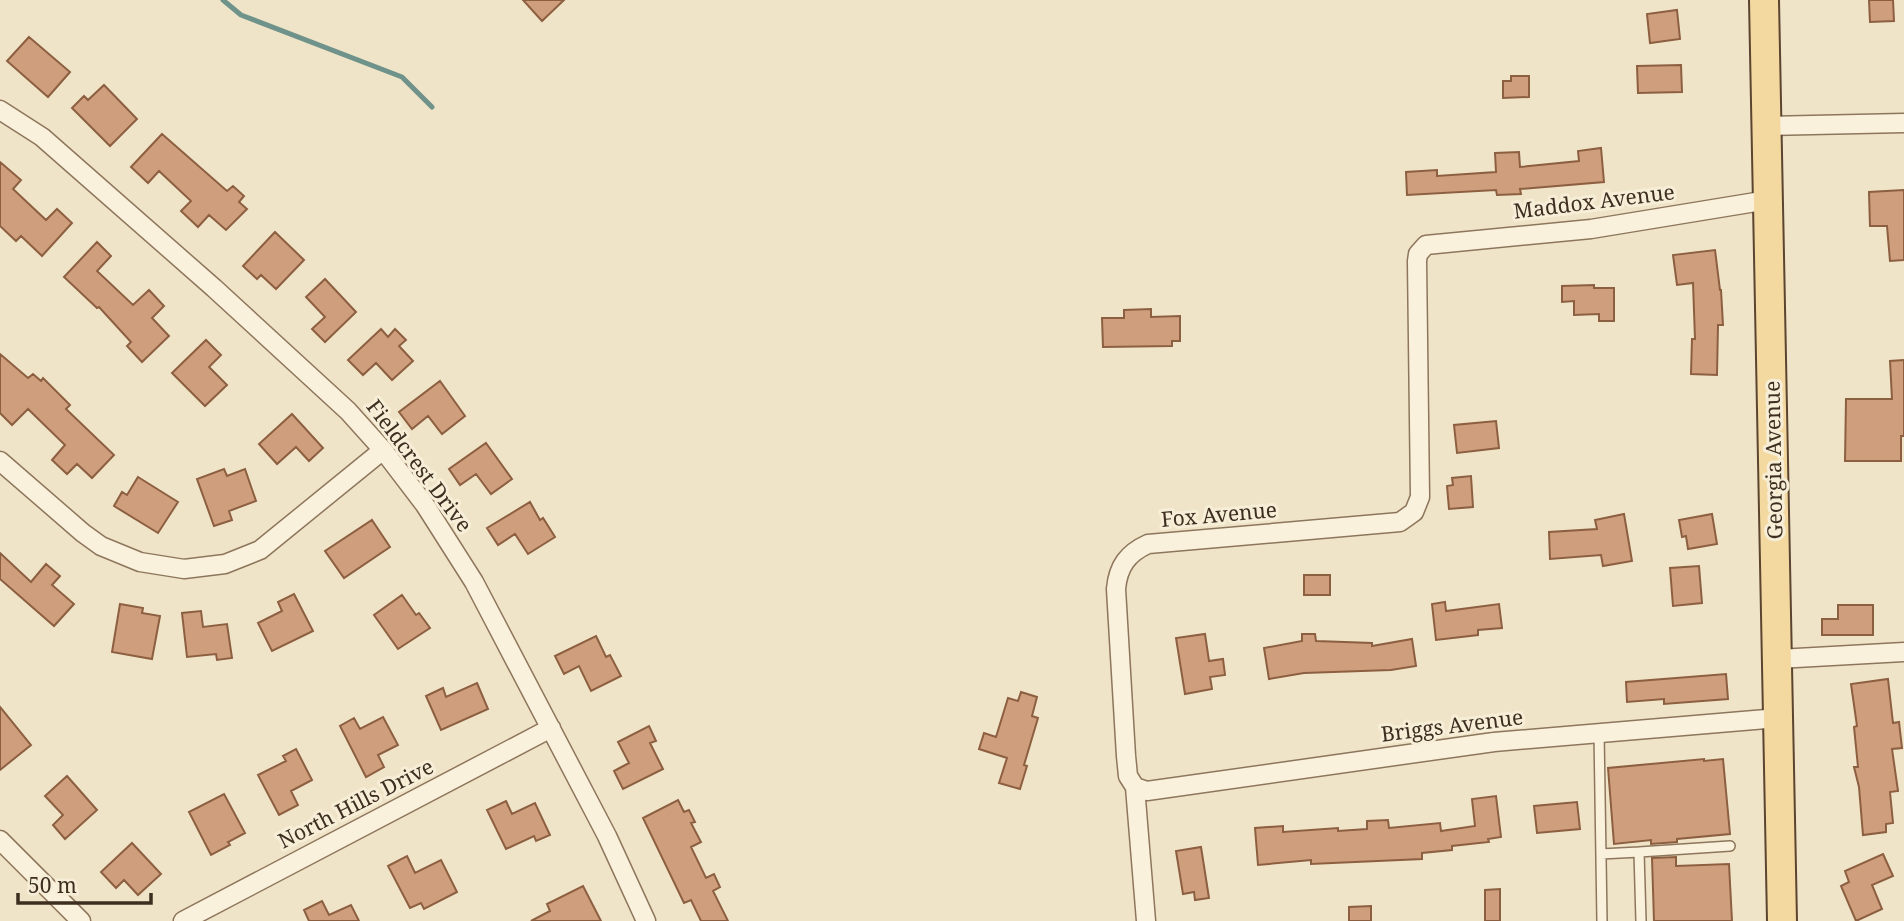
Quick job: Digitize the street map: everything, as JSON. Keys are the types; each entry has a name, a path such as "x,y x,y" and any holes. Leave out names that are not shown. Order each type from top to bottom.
{"main road":[{"name":"Georgia Avenue","path":"1764,0 1782,921"}],"street":[{"name":"Fieldcrest Drive","path":"0,110 42,136 204,279 348,411 383,450 450,543 474,582 607,836 646,921"},
{"path":"1766,126 1904,122"},
{"name":"Maddox Avenue","path":"1426,245 1591,229 1768,200"},
{"name":"Fox Avenue","path":"1146,921 1135,787 1128,776 1126,756 1117,576 1122,565 1138,549 1148,544 1400,522 1414,512 1419,497 1417,261 1418,254 1426,245"},
{"path":"0,461 101,546 140,562 184,569 225,564 260,550 383,450"},
{"path":"1778,660 1904,652"},
{"name":"Briggs Avenue","path":"1135,787 1147,791 1494,742 1778,718"},
{"name":"North Hills Drive","path":"183,921 551,728"},
{"path":"0,840 81,921"}],"lane":[{"path":"1599,732 1602,921"},
{"path":"1601,854 1730,846"},
{"path":"1639,852 1641,921"}],"building":[{"path":"523,0 564,0 542,21"},
{"path":"1869,0 1893,0 1894,21 1870,22"},
{"path":"1677,10 1680,39 1650,43 1647,14"},
{"path":"29,37 70,72 48,97 7,61"},
{"path":"1681,65 1682,92 1638,93 1637,66"},
{"path":"1511,76 1529,76 1529,97 1503,98 1503,81 1511,81"},
{"path":"104,85 137,119 110,146 72,108 84,96 88,100"},
{"path":"162,134 227,191 233,186 244,196 239,202 247,209 226,230 209,215 198,227 181,211 191,201 159,171 148,183 131,167"},
{"path":"1601,148 1604,182 1520,189 1521,194 1497,195 1496,190 1407,195 1406,172 1437,170 1437,176 1496,172 1495,153 1519,152 1520,167 1579,161 1578,151"},
{"path":"0,162 21,180 13,189 46,220 57,209 72,223 42,256 21,236 16,241 0,226"},
{"path":"1904,190 1904,260 1890,261 1887,226 1870,226 1869,192"},
{"path":"275,232 304,260 276,289 261,275 257,279 243,266"},
{"path":"97,242 111,256 97,271 133,305 149,290 164,306 152,318 169,336 142,362 127,346 131,342 99,307 64,277"},
{"path":"1715,250 1723,325 1718,325 1717,375 1691,374 1692,339 1695,339 1693,283 1677,285 1673,255"},
{"path":"325,279 356,312 325,342 312,329 325,317 306,297"},
{"path":"1594,285 1594,288 1614,288 1614,321 1599,321 1599,314 1574,315 1574,301 1562,302 1562,286"},
{"path":"1151,309 1151,317 1180,316 1180,341 1172,341 1172,346 1103,347 1102,318 1124,318 1124,310"},
{"path":"381,329 388,337 395,329 406,340 399,346 413,361 392,380 376,363 363,375 348,360"},
{"path":"206,340 221,355 209,367 227,385 205,406 172,373"},
{"path":"0,354 28,378 33,374 41,381 43,378 70,405 66,409 114,455 92,478 77,464 67,474 52,460 65,445 28,409 12,425 0,413"},
{"path":"1904,360 1904,436 1901,436 1901,461 1845,461 1846,399 1892,399 1890,361"},
{"path":"440,381 465,416 442,434 428,416 412,429 399,412"},
{"path":"292,414 323,448 309,461 296,447 277,464 259,444"},
{"path":"1496,421 1499,448 1457,453 1454,425"},
{"path":"486,443 512,479 491,494 476,474 460,485 449,469"},
{"path":"224,469 227,476 245,469 256,501 229,511 232,520 214,526 197,479"},
{"path":"1471,476 1473,507 1449,509 1447,486 1453,485 1452,478"},
{"path":"138,477 178,502 158,533 114,506 122,492 127,495"},
{"path":"530,502 540,520 543,518 555,537 528,554 515,534 498,545 487,528"},
{"path":"1624,514 1632,561 1603,566 1601,555 1550,559 1549,532 1597,529 1595,520"},
{"path":"1712,514 1717,544 1688,549 1686,536 1682,537 1679,520"},
{"path":"372,520 390,547 344,578 325,551"},
{"path":"0,553 31,582 46,564 60,576 52,585 74,604 54,626 0,579"},
{"path":"1699,566 1702,603 1673,606 1670,568"},
{"path":"1304,575 1330,575 1330,595 1304,595"},
{"path":"294,594 313,631 272,651 258,623 282,611 278,602"},
{"path":"402,595 416,615 419,613 430,628 398,649 374,615"},
{"path":"1445,602 1446,611 1499,604 1502,628 1478,630 1478,635 1436,640 1432,604"},
{"path":"120,604 143,608 142,613 160,616 152,659 112,652"},
{"path":"1838,605 1873,605 1873,635 1822,635 1822,619 1838,619"},
{"path":"201,611 203,627 227,624 232,658 217,660 216,654 187,657 182,613"},
{"path":"1205,634 1209,661 1223,659 1225,675 1210,677 1212,689 1185,694 1176,638"},
{"path":"1302,634 1315,634 1316,641 1372,643 1372,646 1412,639 1416,666 1391,670 1304,673 1269,679 1264,648 1302,641"},
{"path":"596,636 606,657 610,655 621,676 591,691 579,666 564,674 555,656"},
{"path":"1726,674 1728,699 1664,704 1664,699 1627,702 1626,682"},
{"path":"1888,679 1893,723 1899,722 1902,748 1892,749 1898,791 1890,792 1893,823 1886,824 1886,832 1863,835 1859,787 1854,767 1858,767 1854,727 1857,726 1851,684"},
{"path":"477,683 488,709 441,730 426,696 443,688 446,697"},
{"path":"1021,692 1037,697 1032,716 1038,718 1020,789 999,783 1007,758 979,749 984,733 996,737 1008,698 1018,701"},
{"path":"0,707 31,745 0,770"},
{"path":"383,717 398,745 378,755 384,767 366,777 340,726 354,718 360,729"},
{"path":"649,726 656,741 650,743 663,769 623,789 614,771 629,763 618,742"},
{"path":"296,749 312,780 291,791 298,805 279,815 258,775 286,761 283,756"},
{"path":"1723,759 1730,834 1677,839 1677,842 1651,844 1651,840 1614,844 1608,768"},
{"path":"67,776 97,810 65,839 53,825 63,815 45,796"},
{"path":"224,794 245,833 211,855 189,812"},
{"path":"1496,796 1501,837 1488,839 1489,842 1422,853 1422,859 1311,864 1311,860 1258,865 1255,828 1283,826 1283,832 1338,828 1338,831 1367,829 1367,821 1388,820 1389,828 1440,823 1441,831 1475,826 1472,799"},
{"path":"678,800 684,812 689,810 695,822 691,823 701,842 691,847 706,878 714,874 720,887 713,891 728,921 701,921 691,900 684,903 643,818"},
{"path":"506,801 512,814 535,803 550,835 536,841 534,836 506,849 487,810"},
{"path":"1577,802 1580,829 1537,833 1534,806"},
{"path":"132,843 161,874 138,895 124,880 116,888 101,872"},
{"path":"1201,847 1209,898 1195,900 1194,892 1183,894 1176,851"},
{"path":"1883,854 1893,876 1872,885 1882,909 1856,921 1841,886 1849,882 1845,871"},
{"path":"407,856 415,873 441,860 457,892 424,909 421,903 410,908 388,866"},
{"path":"1676,857 1676,866 1729,864 1732,921 1654,921 1652,858"},
{"path":"583,886 601,921 531,921 550,911 547,904"},
{"path":"1500,889 1500,921 1485,921 1485,890"},
{"path":"322,901 329,915 351,905 359,921 309,921 304,910"},
{"path":"1371,906 1371,921 1349,921 1349,907"}],"waterway":[{"path":"223,0 241,15 402,77 432,107"}]}
